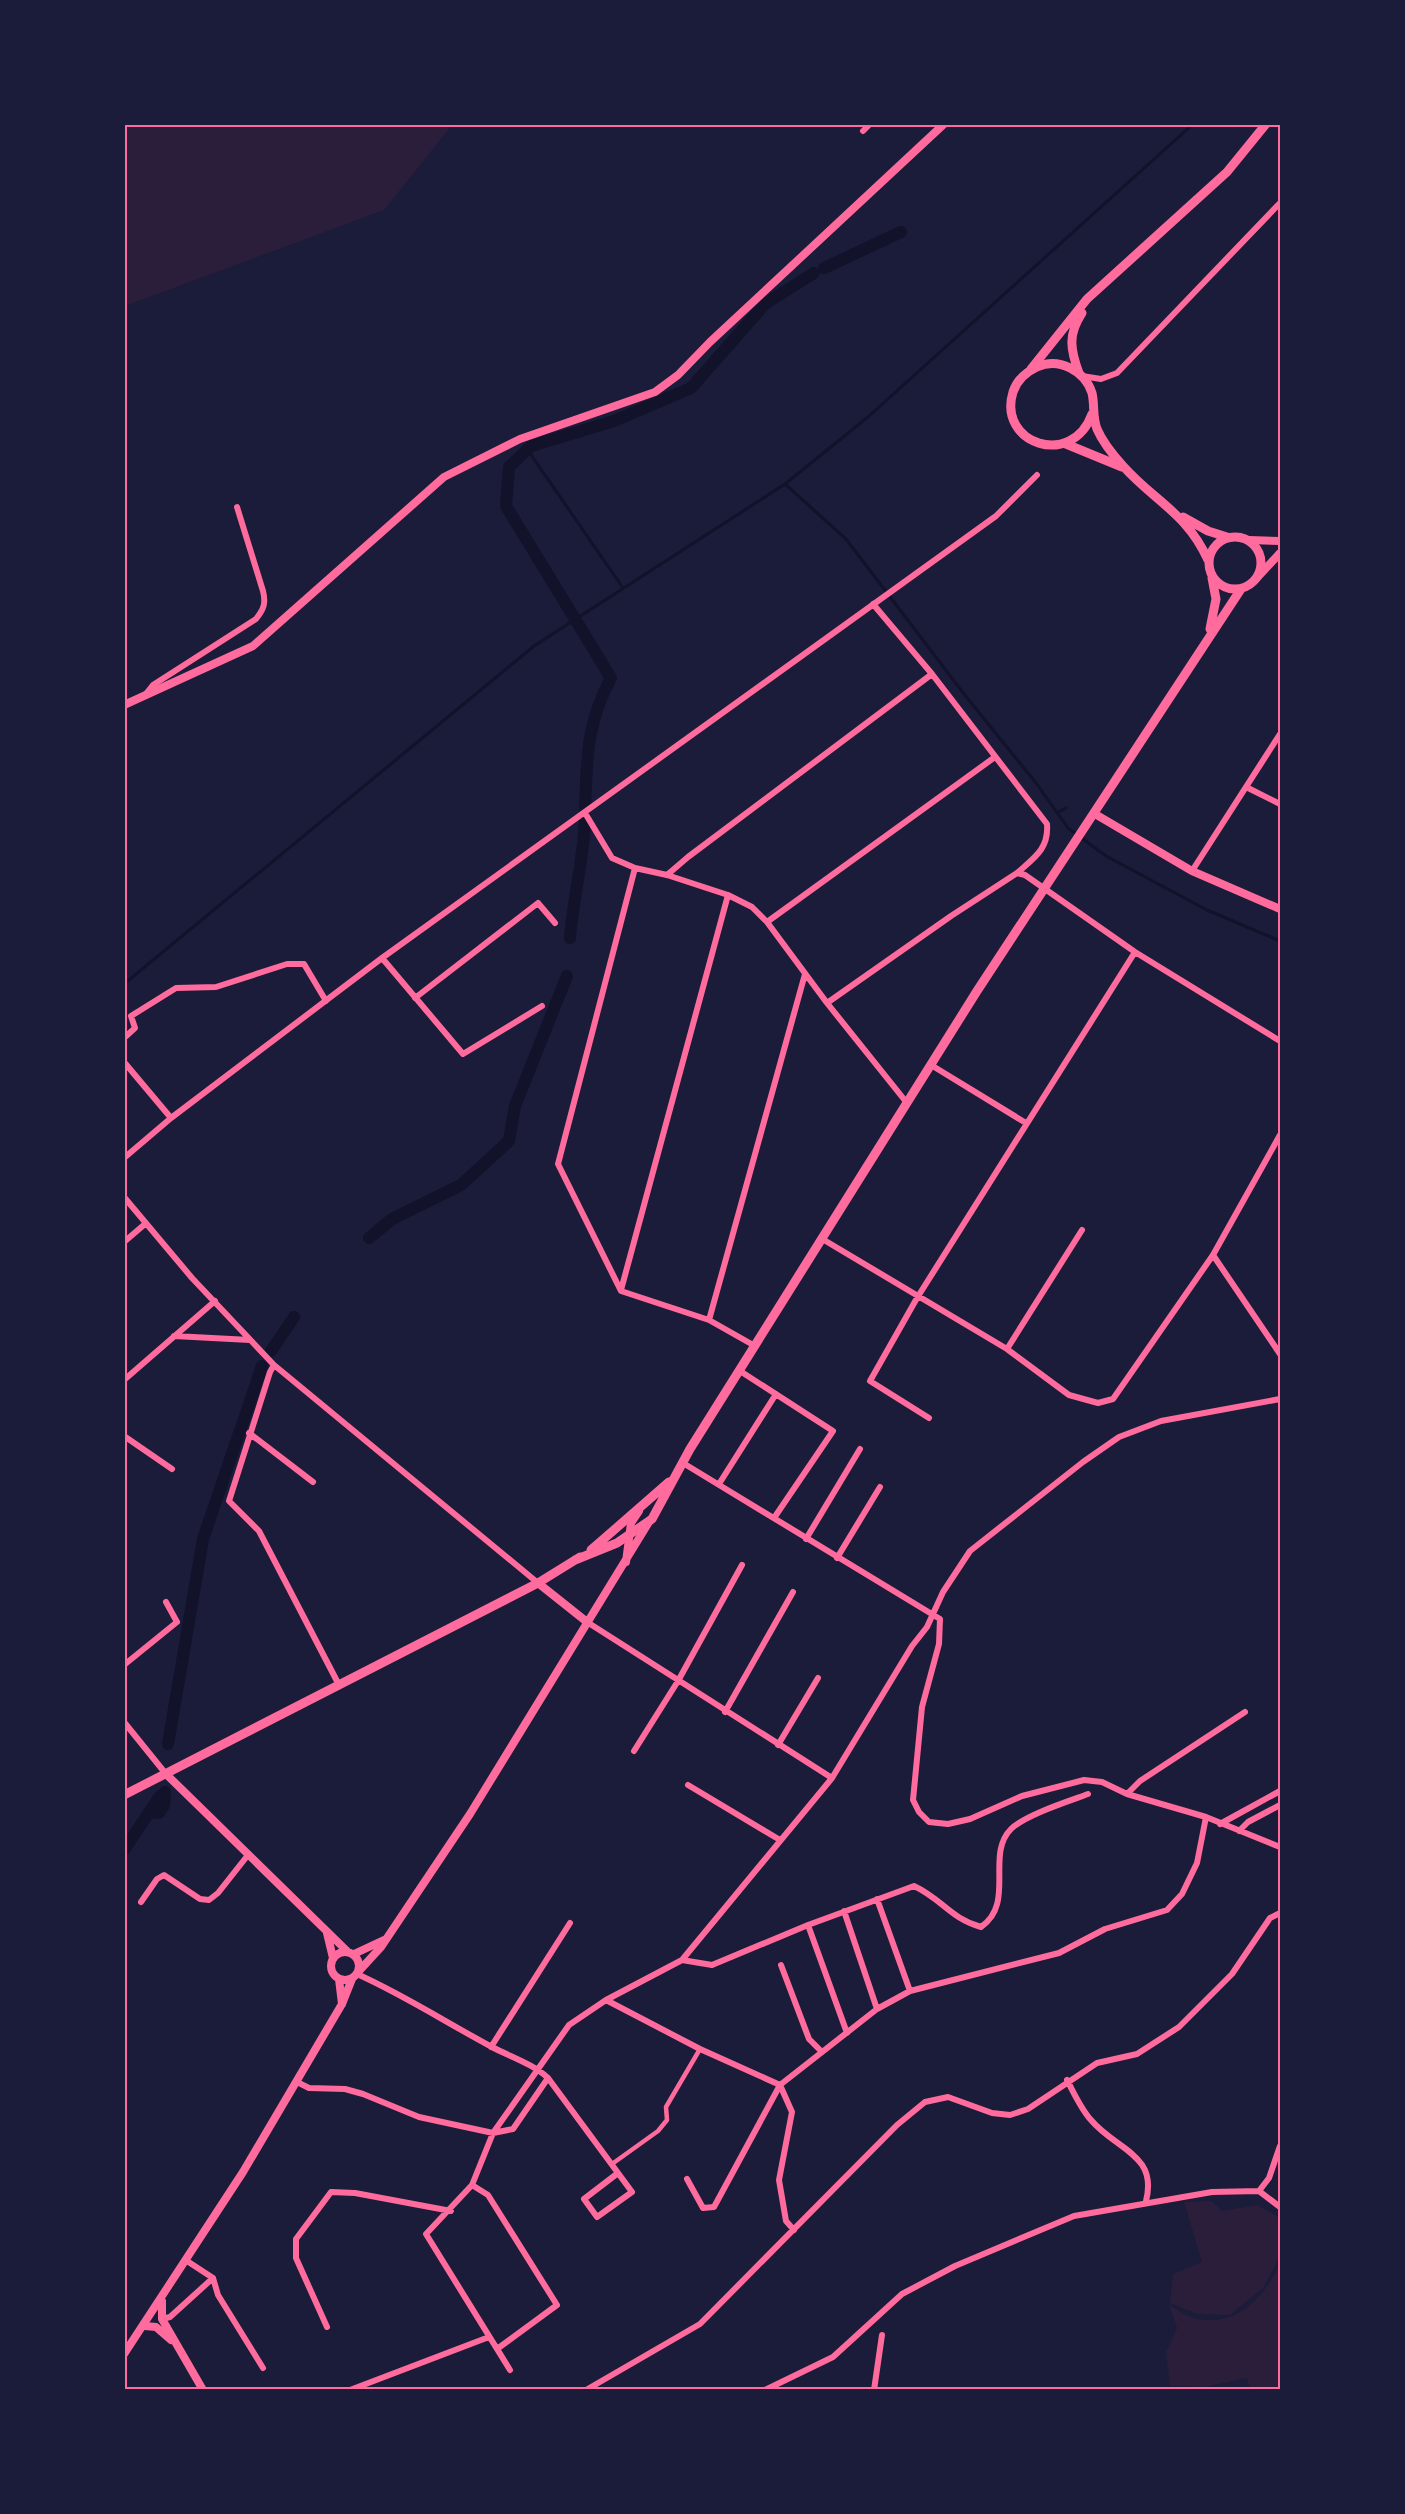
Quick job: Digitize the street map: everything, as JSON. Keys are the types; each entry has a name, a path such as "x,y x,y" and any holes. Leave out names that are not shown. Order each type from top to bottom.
{"main road":[{"path":"1124,468 1066,444 1040,444 1019,429 1013,417 1013,391 1019,380 1087,299 1227,172 1266,124"},
{"path":"1107,283 1073,326 1072,354 1092,394 1092,414 1103,441 1124,468 1177,513 1196,536 1208,560 1216,599 1209,635"},
{"path":"1029,370 1054,363 1067,366 1080,374"},
{"path":"1066,444 1083,433 1092,414"},
{"path":"1177,513 1208,531 1227,537 1281,541"},
{"path":"1208,560 1214,546 1227,537"},
{"path":"1249,540 1255,545 1261,559 1259,574 1255,580"},
{"path":"576,1560 617,1543 651,1519 754,1346 824,1240 907,1103 1043,889 1086,828 1209,635 1241,589 1255,580 1281,553"},
{"path":"1212,576 1224,587 1241,589"},
{"path":"124,1795 538,1583 576,1560 642,1508 676,1474"}],"street":[{"path":"863,131 870,124"},
{"path":"124,705 141,700 253,646 444,477 520,439 654,392 678,375 710,342 944,124"},
{"path":"1080,374 1101,379 1117,373 1281,203"},
{"path":"124,1158 171,1118 382,958 996,516 1037,475"},
{"path":"141,700 153,685 256,619 262,612 266,602 237,507"},
{"path":"827,1003 1017,873 1044,849 1048,836 1047,824 932,674 873,604"},
{"path":"668,875 688,857 932,674"},
{"path":"1192,871 1281,734"},
{"path":"767,922 995,757"},
{"path":"1246,787 1281,804"},
{"path":"585,813 612,858 635,868 668,875 728,895 752,907 767,922 827,1003 907,1103"},
{"path":"1095,814 1192,871 1281,909"},
{"path":"635,868 558,1164 621,1291 709,1320 754,1346"},
{"path":"1017,873 1025,875 1135,952 1281,1041"},
{"path":"621,1291 728,895"},
{"path":"415,998 538,903 555,923"},
{"path":"929,1418 870,1381 917,1298 1135,952"},
{"path":"382,958 463,1054 542,1006"},
{"path":"124,1038 135,1028 131,1016 176,988 216,987 287,964 304,964 326,1001"},
{"path":"709,1320 805,974"},
{"path":"124,1062 171,1118"},
{"path":"931,1065 1026,1123"},
{"path":"824,1240 917,1298 1007,1349 1068,1395 1098,1403 1113,1399 1213,1256 1281,1135"},
{"path":"124,1197 145,1224 274,1365 538,1583 587,1622 832,1778"},
{"path":"124,1242 145,1224"},
{"path":"1007,1349 1082,1230"},
{"path":"1213,1256 1281,1354"},
{"path":"124,1380 214,1301"},
{"path":"173,1336 250,1340"},
{"path":"274,1365 249,1433 229,1501 259,1531 278,1569 299,1603 339,1684"},
{"path":"740,1371 833,1431 774,1518"},
{"path":"719,1484 776,1394"},
{"path":"510,2370 426,2234 451,2211 472,2185 493,2133 569,2025 606,2000 681,1960 832,1778 912,1646 927,1627 931,1615 970,1551 1083,1462 1119,1437 1161,1421 1281,1399"},
{"path":"249,1433 313,1482"},
{"path":"124,1436 172,1469"},
{"path":"806,1539 860,1449"},
{"path":"683,1463 940,1619 939,1644 922,1707 913,1800 919,1812 929,1822 948,1824 970,1820 1022,1796 1084,1780 1102,1782 1128,1794 1206,1817 1281,1847"},
{"path":"837,1558 880,1487"},
{"path":"626,1563 625,1550 631,1523 642,1508"},
{"path":"339,1979 356,1974 387,1938 481,1797 651,1519"},
{"path":"617,1543 625,1550"},
{"path":"634,1751 678,1681 742,1565"},
{"path":"725,1712 793,1592"},
{"path":"124,1665 177,1622 166,1602"},
{"path":"778,1745 818,1678"},
{"path":"1128,1794 1140,1781 1245,1712"},
{"path":"124,1722 166,1774 359,1961 356,1974 342,2004 297,2082 187,2261 124,2354"},
{"path":"687,1785 780,1840"},
{"path":"1220,1824 1281,1791"},
{"path":"681,1960 712,1965 808,1925 914,1886 932,1894 962,1922 981,1927 990,1920 999,1901 1002,1845 1011,1829 1048,1809 1088,1794"},
{"path":"1239,1831 1248,1822 1281,1805"},
{"path":"687,2179 703,2208 714,2207 780,2085 877,2009 910,1991 1059,1953 1106,1929 1167,1910 1182,1894 1197,1863 1206,1817"},
{"path":"141,1902 157,1879 164,1875 200,1899 209,1900 218,1893 248,1855"},
{"path":"877,1899 910,1991"},
{"path":"844,1911 877,2009"},
{"path":"586,2390 700,2324 897,2125 925,2102 948,2097 992,2113 1010,2115 1028,2109 1067,2080 1097,2063 1137,2054 1179,2027 1232,1974 1270,1918 1281,1913"},
{"path":"491,2047 570,1923"},
{"path":"808,1925 848,2033"},
{"path":"327,1932 333,1958 332,1972 339,1979 342,2004"},
{"path":"333,1958 339,1952 351,1953 387,1938"},
{"path":"780,1965 809,2039 822,2052"},
{"path":"356,1974 388,1988 491,2047 537,2068 548,2078 612,2164 632,2192 597,2217 584,2199 618,2173"},
{"path":"606,2000 700,2049 780,2085 792,2112 780,2180 786,2221 794,2230"},
{"path":"612,2164 658,2131 667,2120 666,2106 700,2049"},
{"path":"297,2082 309,2088 345,2089 419,2117 493,2133 513,2129 548,2078"},
{"path":"1067,2080 1090,2120 1144,2165 1150,2185 1146,2201"},
{"path":"1259,2191 1269,2178 1281,2146"},
{"path":"472,2185 488,2195 557,2305 496,2349"},
{"path":"765,2390 833,2356 902,2294 955,2266 1074,2217 1146,2201 1212,2192 1259,2191 1281,2207"},
{"path":"327,2327 296,2258 296,2239 331,2192 355,2193 451,2211"},
{"path":"187,2261 213,2278 218,2295 263,2368"},
{"path":"162,2319 170,2317 213,2278"},
{"path":"162,2300 162,2319 203,2390"},
{"path":"145,2326 156,2327 174,2343"},
{"path":"874,2390 882,2335"},
{"path":"350,2390 489,2337"}],"shaded area":[{"path":"125,124 452,125 384,210 125,306"},
{"path":"1212,2201 1222,2211 1258,2205 1280,2218 1280,2257 1263,2288 1230,2315 1197,2314 1170,2303 1173,2274 1202,2262 1184,2202"},
{"path":"1280,2265 1280,2389 1250,2389 1247,2378 1204,2387 1170,2386 1166,2352 1177,2328 1169,2305 1198,2319 1226,2318 1248,2307 1265,2288"}],"waterway":[{"path":"124,984 534,646 785,484 868,417 1193,124"},
{"path":"824,268 901,232"},
{"path":"585,809 592,726 611,678 506,506 509,467 531,446 614,421 691,388 765,304 814,273"},
{"path":"527,449 623,588"},
{"path":"785,484 846,539 964,694 1036,783 1068,828 1106,856 1207,910 1280,941"},
{"path":"1057,813 1066,808"},
{"path":"570,938 585,818"},
{"path":"369,1238 392,1219 461,1185 509,1141 515,1106 567,976"},
{"path":"271,1351 294,1317"},
{"path":"168,1744 203,1539 262,1366"},
{"path":"149,1812 159,1813 164,1805 165,1792"},
{"path":"124,1850 160,1796 165,1794"}]}
